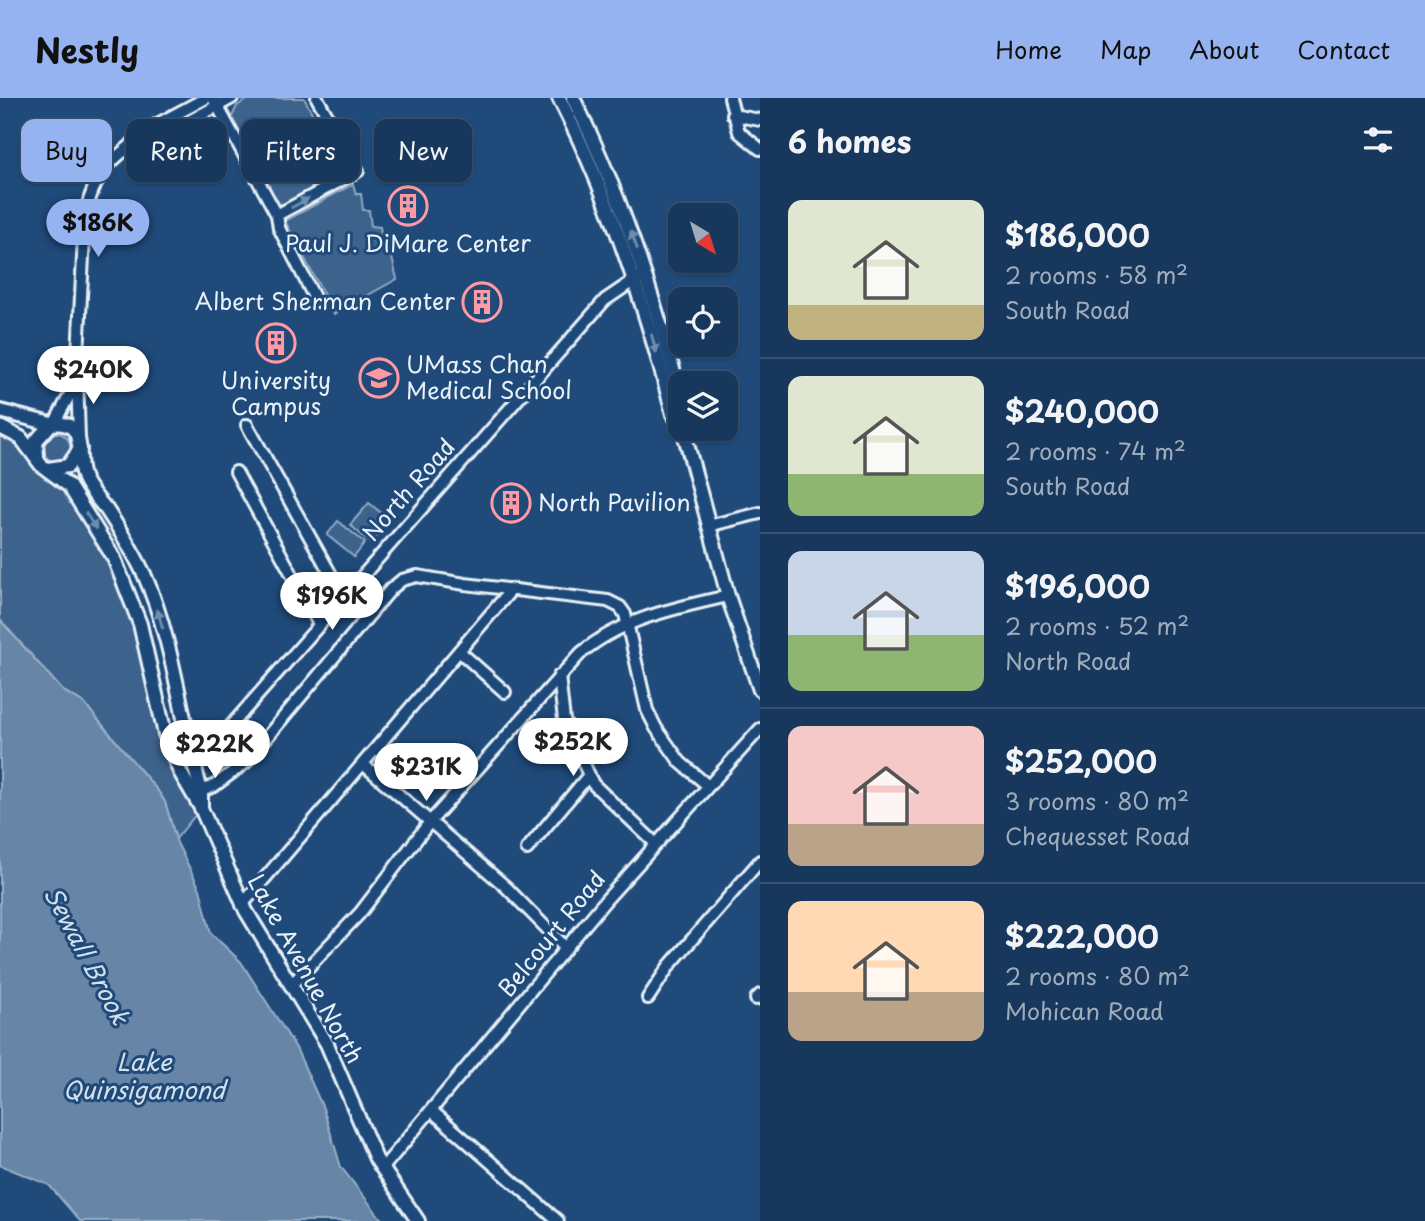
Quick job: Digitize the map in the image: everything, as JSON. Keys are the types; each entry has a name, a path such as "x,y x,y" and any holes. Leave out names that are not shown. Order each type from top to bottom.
{"main road":[{"path":"559,98 638,277 652,290 674,371"},
{"path":"573,98 619,200 668,396"},
{"path":"0,411 67,426 79,443 68,466 43,465 36,441 53,424"},
{"name":"Lake Avenue North","path":"0,427 21,438 43,465 70,488 106,543 140,624 165,734 176,763 196,793"},
{"path":"686,441 728,596 760,690"},
{"name":"Lake Avenue North","path":"79,443 84,480 122,534 144,575 157,610 191,757 196,793 242,905 293,984 327,1044 382,1170 418,1221"}],"street":[{"path":"167,119 206,98"},
{"path":"187,119 215,102 232,98"},
{"path":"276,215 358,171 317,98"},
{"path":"730,98 733,115 743,137 760,149"},
{"path":"215,102 276,215 279,228 316,300"},
{"path":"733,115 760,120"},
{"path":"79,443 77,375 87,207 100,175 126,151"},
{"name":"North Road","path":"176,763 191,757 224,733 605,300 638,277"},
{"path":"53,424 69,401 77,375"},
{"path":"247,425 343,596"},
{"path":"236,472 319,624"},
{"path":"708,526 760,513"},
{"path":"106,543 122,534"},
{"path":"196,793 245,763 398,582 418,576 608,601 620,607 628,624 647,710 680,761 707,785"},
{"path":"242,905 511,590"},
{"path":"293,984 360,913 429,823 559,676 594,643 628,624 728,596"},
{"path":"459,651 505,692"},
{"path":"559,676 564,720 589,775 600,792 656,844"},
{"path":"182,718 199,734 224,733"},
{"name":"Belcourt Road","path":"382,1170 566,948 707,785 760,729"},
{"path":"363,764 506,887 566,948"},
{"path":"527,849 589,775"},
{"path":"648,998 669,966 760,861"},
{"path":"432,1111 558,1221"}],"shaded area":[{"path":"250,98 304,98 315,119 241,119 241,141 230,121 237,106"},
{"path":"264,182 322,182 283,204 276,204"},
{"path":"353,184 356,194 361,194 363,210 369,210 371,226 380,227 383,244 389,245 397,279 334,314 285,221"},
{"path":"0,427 59,477 114,558 157,702 201,808 176,839 165,802 158,791 83,702 63,691 0,620"},
{"path":"56,433 66,437 70,447 66,457 56,461 46,457 42,447 46,437"},
{"path":"369,503 390,520 371,543 350,525"},
{"path":"338,521 365,543 354,557 327,535"}],"water":[{"name":"Lake Quinsigamond","path":"0,620 63,691 83,702 158,791 165,802 177,843 200,889 211,933 241,962 296,1048 323,1108 341,1167 383,1221 80,1221 49,1185 0,1165"}],"place":[{"name":"Paul J. DiMare Center","path":"408,206"},
{"name":"Albert Sherman Center","path":"482,302"},
{"name":"University Campus","path":"276,343"},
{"name":"UMass Chan Medical School","path":"379,378"},
{"name":"North Pavilion","path":"511,503"}],"water label":[{"name":"Sewall Brook","path":"86,956"}]}
